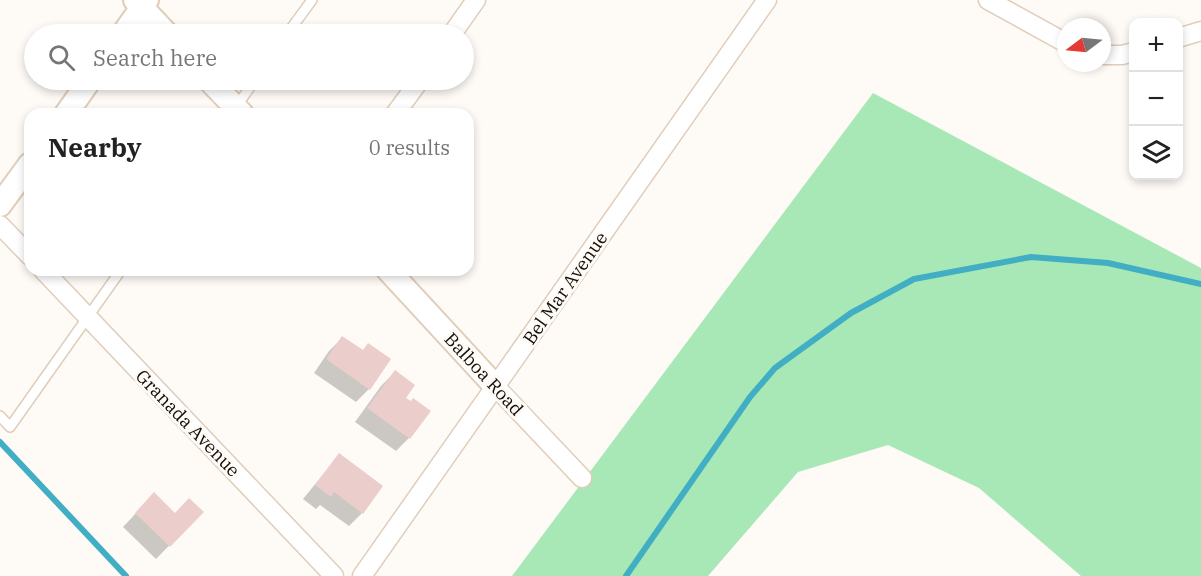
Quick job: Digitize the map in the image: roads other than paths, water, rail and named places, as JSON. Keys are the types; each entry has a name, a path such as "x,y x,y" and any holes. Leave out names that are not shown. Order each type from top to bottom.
{"street":[{"path":"459,24 476,0"},
{"name":"Bel Mar Avenue","path":"362,576 767,0"},
{"path":"988,0 1057,39"},
{"path":"129,24 141,3 159,24"},
{"path":"1183,37 1201,31"},
{"path":"1111,55 1129,53"},
{"path":"70,108 83,90"},
{"path":"217,90 233,108"},
{"path":"399,108 413,90"},
{"path":"0,205 24,172"},
{"path":"0,225 24,250"},
{"name":"Granada Avenue","path":"49,276 334,576"},
{"name":"Balboa Road","path":"394,276 582,478"}],"lane":[{"path":"294,24 312,0"},
{"path":"238,108 249,90"},
{"path":"0,416 10,427 117,276"}],"waterway":[{"path":"626,576 750,397 775,368 851,313 914,279 1031,257 1108,263 1201,284"},
{"path":"0,442 126,576"}]}
